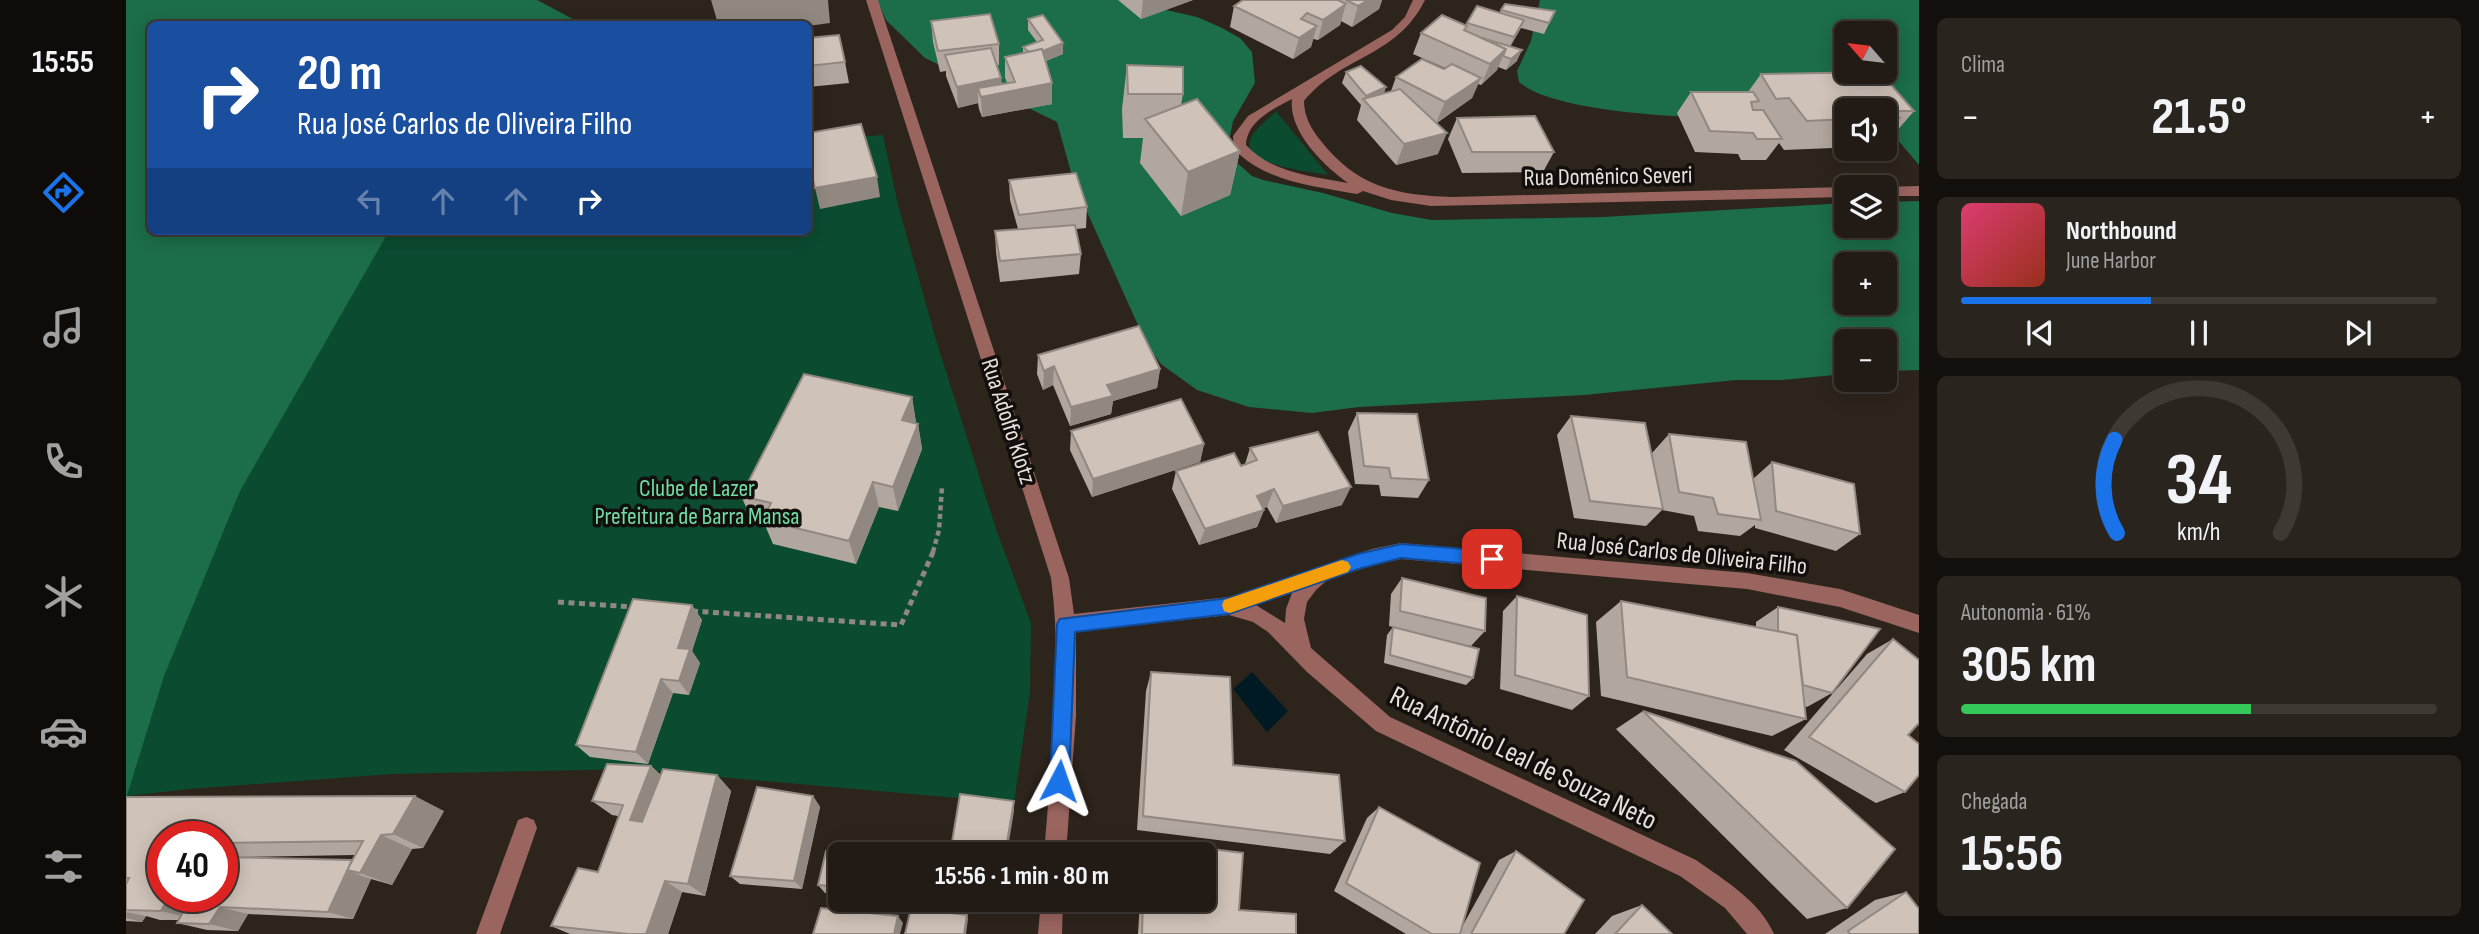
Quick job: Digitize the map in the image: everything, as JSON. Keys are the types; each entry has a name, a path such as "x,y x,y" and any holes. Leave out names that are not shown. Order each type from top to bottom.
{"street":[{"name":"Rua Adolfo Klotz","path":"872,0 1060,578 1066,624 1056,842"},
{"name":"Rua Domênico Severi","path":"1419,0 1410,19 1395,34 1250,120 1239,133 1239,146 1249,157 1270,169 1408,199 1452,202 1834,192"},
{"name":"Rua Domênico Severi","path":"1321,78 1306,89 1298,100 1301,122 1333,166 1344,176 1372,191"},
{"path":"1897,191 1919,191"},
{"name":"Rua José Carlos de Oliveira Filho","path":"1066,624 1229,606 1372,557 1401,551 1673,573 1768,584 1827,595 1919,624"},
{"path":"1314,665 1296,637 1294,617 1305,589 1324,573"},
{"name":"Rua Antônio Leal de Souza Neto","path":"1229,606 1268,620 1360,706 1392,729 1688,868 1733,900 1762,934"},
{"path":"488,934 526,828"},
{"path":"1050,934 1051,912"}],"path":[{"path":"682,610 901,625 934,550 939,530 942,487"},
{"path":"558,602 641,607"}],"green space":[{"name":"Clube de Lazer Prefeitura de Barra Mansa","path":"126,0 537,0 576,21 147,21 147,235 812,235 812,140 883,135 898,205 937,343 996,529 1031,623 1030,691 1014,803 629,769 393,774 189,789 127,796 126,799"},
{"path":"126,0 537,0 576,21 147,21 147,235 387,235 240,491 164,676 126,799"},
{"path":"877,0 1122,0 1197,17 1240,38 1252,52 1255,83 1233,121 1229,141 1235,161 1252,176 1392,213 1432,220 1603,217 1834,204 1834,238 1897,238 1897,202 1919,201 1919,370 1897,371 1897,329 1834,329 1834,375 1781,380 1736,380 1584,395 1359,407 1312,413 1249,407 1197,390 1161,364 1147,345 1074,183 1057,122 925,58 886,20"},
{"path":"1540,0 1919,0 1919,165 1897,139 1897,98 1834,98 1834,113 1772,118 1639,114 1567,102 1539,93 1519,82 1517,71 1531,41"},
{"path":"1276,111 1328,175 1279,166 1256,156 1250,149 1250,140 1255,132"}],"water":[{"path":"1252,672 1288,711 1267,732 1233,689"}],"building":[{"path":"1243,0 1338,0 1346,4 1323,20 1307,13 1301,19 1317,26 1299,38 1234,6"},
{"path":"1346,0 1368,0 1358,6"},
{"path":"1505,4 1555,11 1549,23 1501,10"},
{"path":"1477,6 1524,20 1514,37 1467,23"},
{"path":"990,14 999,44 938,51 931,21"},
{"path":"1043,15 1063,43 1043,51 1029,52 1023,47 1043,40 1028,19"},
{"path":"1442,15 1467,26 1464,30 1506,49 1490,64 1421,33"},
{"path":"839,35 845,62 812,66 812,38"},
{"path":"1482,38 1522,50 1511,59 1503,56 1506,49"},
{"path":"991,48 1001,78 957,87 945,55"},
{"path":"1042,49 1052,83 981,97 978,88 1015,82 1005,57"},
{"path":"1422,59 1444,69 1452,64 1481,78 1445,102 1396,77"},
{"path":"1127,65 1183,67 1183,94 1128,94"},
{"path":"1361,66 1386,87 1366,96 1346,72"},
{"path":"1834,73 1834,84 1890,84 1914,111 1897,111 1897,98 1834,98 1834,120 1807,121 1789,98 1776,99 1761,74"},
{"path":"1400,89 1447,133 1404,144 1363,99"},
{"path":"1691,92 1753,92 1759,101 1751,102 1753,110 1763,110 1782,139 1757,139 1753,133 1710,131"},
{"path":"1197,99 1240,151 1188,172 1145,119"},
{"path":"1535,116 1554,152 1472,152 1457,118"},
{"path":"861,124 877,177 815,188 812,176 812,132"},
{"path":"1076,173 1087,207 1019,215 1009,180"},
{"path":"1075,225 1081,254 1000,261 995,231"},
{"path":"1139,326 1160,369 1107,385 1113,396 1071,407 1054,366 1044,371 1038,355"},
{"path":"804,374 912,397 902,420 918,424 893,487 873,482 849,541 763,520 771,503 741,496"},
{"path":"1181,399 1204,444 1093,479 1071,431"},
{"path":"1357,413 1417,414 1429,480 1391,478 1389,468 1364,466"},
{"path":"1571,416 1645,423 1663,509 1590,501"},
{"path":"1318,432 1351,487 1283,506 1274,489 1257,496 1264,510 1205,529 1176,471 1234,453 1241,466 1257,460 1250,448"},
{"path":"1669,434 1746,442 1761,520 1718,514 1713,498 1679,492"},
{"path":"1772,462 1854,484 1860,534 1776,511"},
{"path":"1402,578 1486,598 1485,631 1400,611"},
{"path":"1517,596 1587,615 1589,696 1515,675"},
{"path":"633,599 692,605 678,648 690,649 679,681 661,679 636,752 576,745"},
{"path":"1621,601 1797,635 1806,719 1627,677"},
{"path":"1778,607 1880,629 1832,693 1803,685 1797,635 1778,631"},
{"path":"1393,627 1479,649 1473,678 1390,655"},
{"path":"1893,639 1919,660 1919,723 1908,735 1919,744 1919,775 1905,792 1809,737"},
{"path":"1151,672 1230,677 1233,765 1339,775 1345,841 1143,816"},
{"path":"1643,711 1796,761 1895,849 1847,908"},
{"path":"607,764 651,766 630,820 642,822 663,769 717,775 688,884 665,881 646,934 551,926 578,868 598,872 623,805 592,801"},
{"path":"757,787 813,796 794,881 730,876"},
{"path":"960,794 1014,801 1007,842 952,842"},
{"path":"415,796 393,834 381,835 360,873 347,870 363,841 238,843 238,821 147,821 147,911 126,910 126,884 129,878 126,878 126,797"},
{"path":"1379,807 1480,863 1460,934 1432,934 1346,883"},
{"path":"1216,850 1243,853 1239,910 1296,914 1296,934 1142,934 1143,912 1216,912"},
{"path":"826,851 828,851 828,886 818,885"},
{"path":"1516,851 1584,900 1564,934 1471,934"},
{"path":"238,857 352,860 328,912 238,908"},
{"path":"1906,892 1919,909 1919,934 1850,934 1848,931"},
{"path":"1642,905 1672,934 1615,934"},
{"path":"821,908 828,909 828,912 898,916 894,934 813,934"},
{"path":"183,912 217,912 209,924 177,923"},
{"path":"910,912 967,915 964,934 905,934"}],"slow traffic":[{"path":"1230,605 1342,567"}],"route":[{"path":"1059,781 1066,676 1066,624 1229,606 1387,553 1420,551 1492,559"}]}
